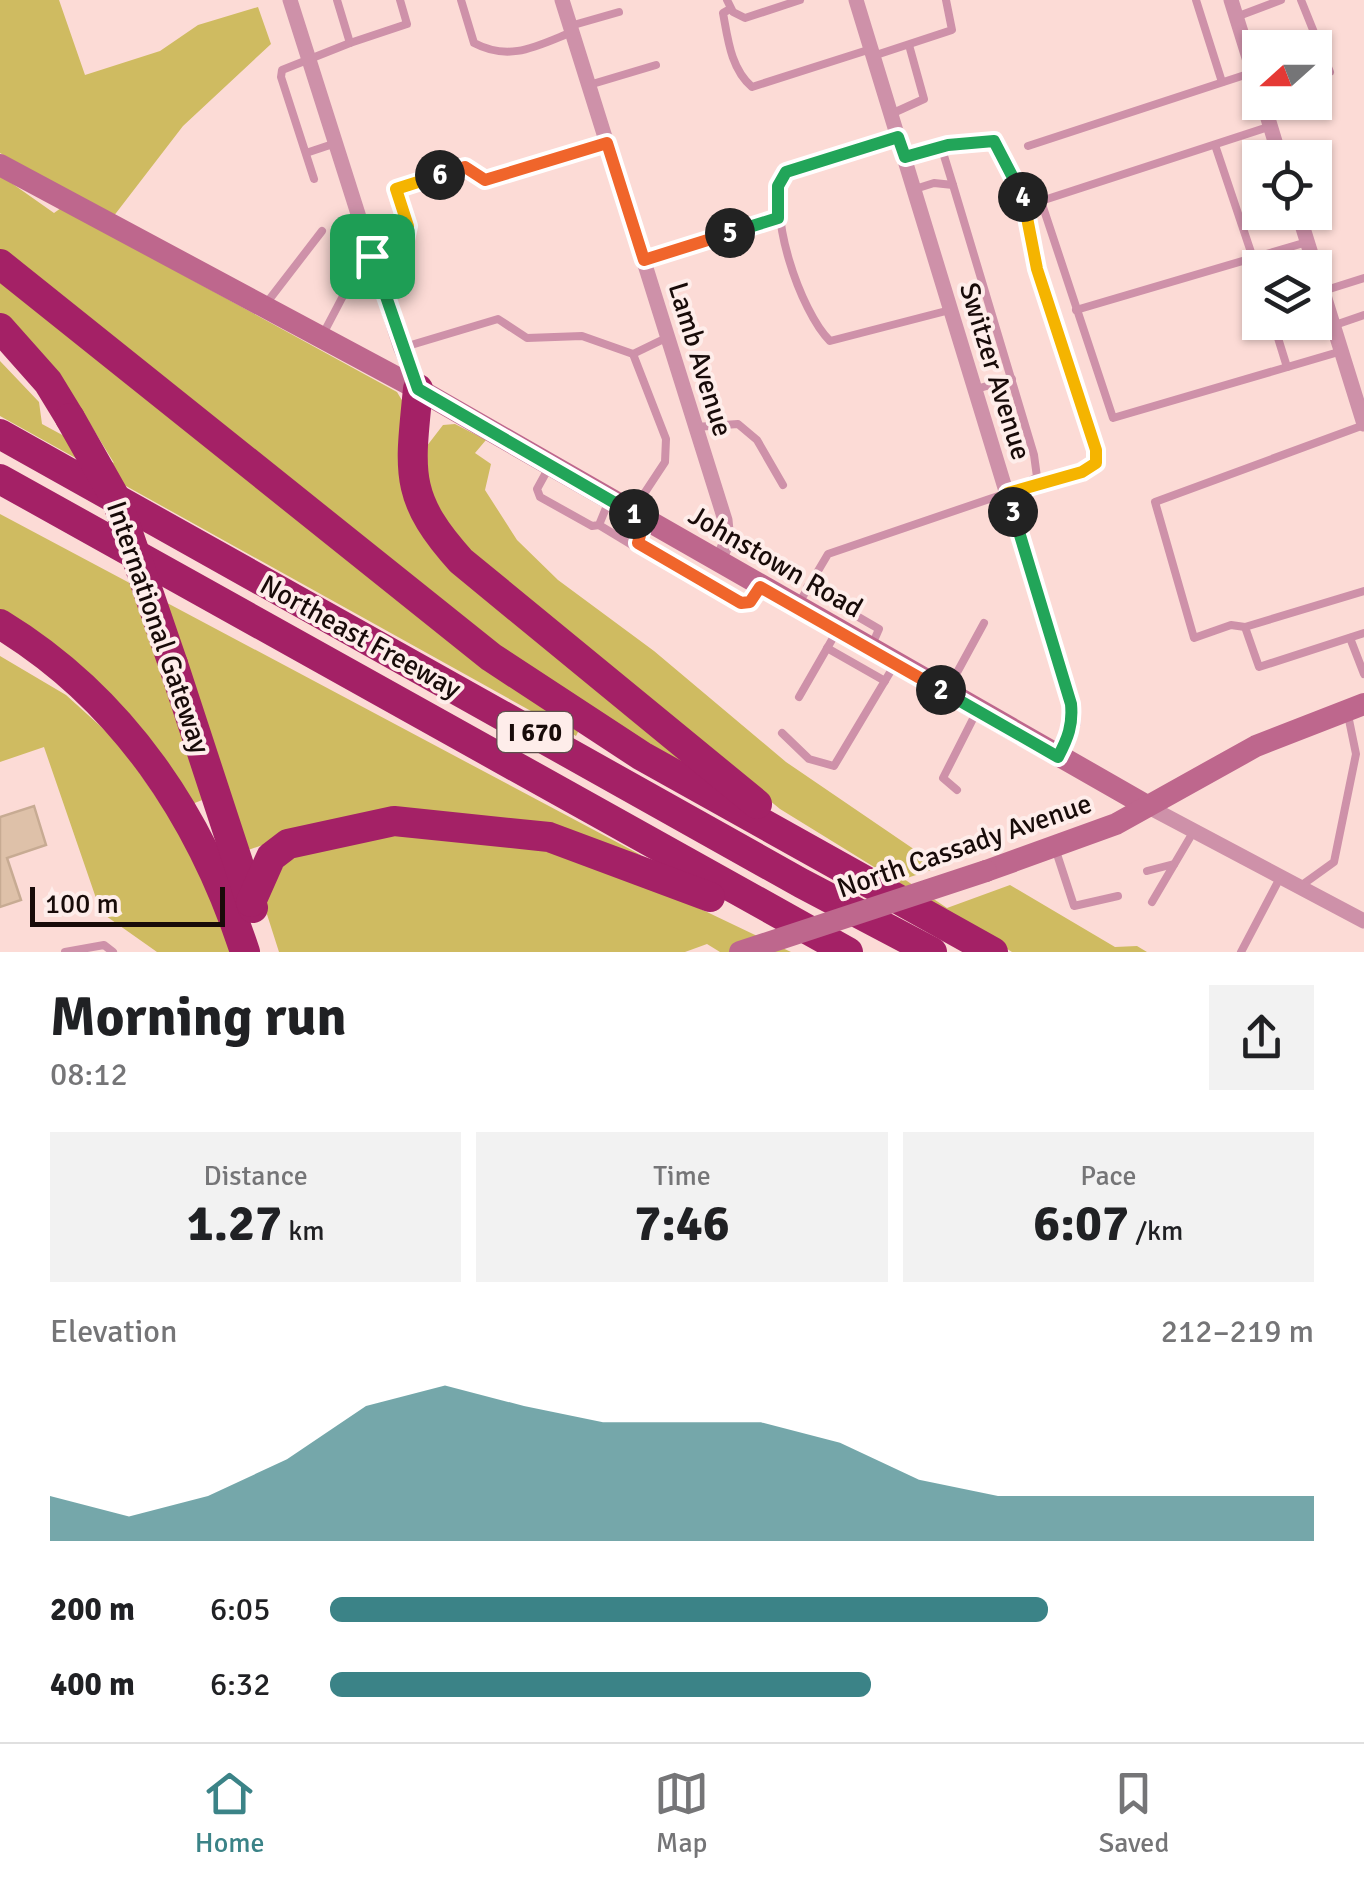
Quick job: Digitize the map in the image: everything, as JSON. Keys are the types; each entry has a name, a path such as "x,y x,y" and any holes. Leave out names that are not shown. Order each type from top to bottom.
{"highway":[{"path":"0,264 491,657 642,756 993,952"},
{"name":"International Gateway","path":"0,328 48,382 117,500 266,952"},
{"path":"0,352 70,418"},
{"path":"418,389 412,483 427,523 461,561 835,863"},
{"name":"Northeast Freeway","path":"0,434 801,883 932,952"},
{"name":"Northeast Freeway","path":"0,479 846,952"},
{"path":"0,498 122,548"},
{"name":"International Gateway","path":"0,624 34,645 106,707 150,759 191,820 245,952"},
{"path":"0,644 101,713 150,759"},
{"path":"251,902 271,857 288,844 394,821 549,837 676,882 846,952"}],"main road":[{"name":"Johnstown Road","path":"0,165 320,340 418,389 610,500 638,525 718,562 760,587 802,597 832,639 870,649 890,672 946,693 1147,806"},
{"name":"North Cassady Avenue","path":"740,952 1055,848 1147,806 1256,746 1355,708"}],"street":[{"path":"290,0 400,348 418,389"},
{"name":"Lamb Avenue","path":"562,0 725,520 726,542 718,562"},
{"name":"Switzer Avenue","path":"857,0 1071,704 1073,724 1058,757"},
{"path":"1231,0 1242,35"},
{"path":"1268,120 1274,140"},
{"path":"1303,230 1310,250"},
{"path":"1332,320 1359,391 1364,424"},
{"name":"Johnstown Road","path":"1147,806 1364,921"}],"lane":[{"path":"336,0 350,42"},
{"path":"314,180 282,70 309,60 321,50 408,24 400,0"},
{"path":"460,0 474,43 496,54 521,52 619,12"},
{"path":"800,0 744,18 729,4 722,14 740,77 752,87 952,30 946,0"},
{"path":"1196,0 1222,82"},
{"path":"1236,17 1282,0"},
{"path":"1302,0 1314,30"},
{"path":"892,114 924,99 908,45"},
{"path":"589,85 656,64"},
{"path":"1028,146 1242,76"},
{"path":"1028,208 1270,126"},
{"path":"898,137 786,172 778,186 778,218 814,326 830,341 952,310"},
{"path":"870,649 879,628 802,597 828,554 1029,484 1082,472 1096,463 1096,450 1037,269 1028,208 994,141 941,146 905,157"},
{"path":"306,153 336,143"},
{"path":"372,256 404,245 408,226 396,189 465,167 485,180 607,143"},
{"path":"1215,145 1251,250"},
{"path":"941,146 1034,455 1037,477 1029,484"},
{"path":"914,190 934,183 953,185"},
{"path":"1041,201 1113,418 1342,351"},
{"path":"644,260 778,218"},
{"path":"262,308 322,231"},
{"path":"1282,250 1307,242"},
{"path":"1076,310 1242,262"},
{"path":"1332,288 1364,278"},
{"path":"320,340 343,296"},
{"path":"1334,326 1364,315"},
{"path":"400,348 498,319 527,338 582,336 633,354 668,337"},
{"path":"1279,340 1287,367"},
{"path":"550,466 537,489 540,497 632,545 665,462 666,439 633,354"},
{"path":"976,388 1012,378"},
{"path":"696,427 738,424 756,440 784,485"},
{"path":"1364,424 1155,502 1194,638 1364,591"},
{"path":"599,525 610,500"},
{"path":"638,525 741,603 750,602 760,587"},
{"path":"946,693 984,623"},
{"path":"1245,626 1260,667 1364,633"},
{"path":"1350,638 1364,674"},
{"path":"782,733 809,759 834,766 890,672 832,639 799,697"},
{"path":"1300,886 1334,862 1356,754 1355,708"},
{"path":"957,790 943,778 977,710"},
{"path":"1152,902 1195,829"},
{"path":"1055,848 1074,906 1118,896"},
{"path":"1147,871 1174,864"},
{"path":"1241,952 1281,876"},
{"path":"65,952 104,945 114,952"}],"shaded area":[{"path":"0,0 59,0 85,75 160,51 198,25 258,7 271,44 183,126 113,217 0,153"},
{"path":"0,175 54,213 61,208 397,392 403,402 404,492 727,790 523,670 0,252"},
{"path":"0,273 581,726 576,736 0,416 0,361 39,402 42,424 114,463 68,388 0,315"},
{"path":"455,424 486,440 475,453 491,464 485,490 517,540 558,580 654,651 786,762 940,867 904,879 947,908 1010,885 1115,947 1137,946 1147,952 1012,952 780,809 474,560 433,516 423,451 443,425"},
{"path":"0,514 641,855 344,818 248,850 205,799 192,804 0,615"},
{"path":"0,656 66,695 119,743 191,848 231,952 157,952 106,916 97,901 44,747 0,762"},
{"path":"403,832 518,842 619,870 791,952 720,952 707,944 685,952 279,952 264,905 287,858"}],"building":[{"path":"34,806 46,845 7,858 21,900 0,907 0,817"}],"route":[{"path":"898,137 905,157 948,145 994,141 1028,208 1037,269 1096,450 1096,463 1082,472 1008,493 1071,704 1073,724 1058,757 760,587 750,602 741,603 638,543 644,520 418,389 372,256 404,245 408,226 396,189 465,167 485,180 607,143 644,260 778,218 778,186 786,172 898,137"}]}
